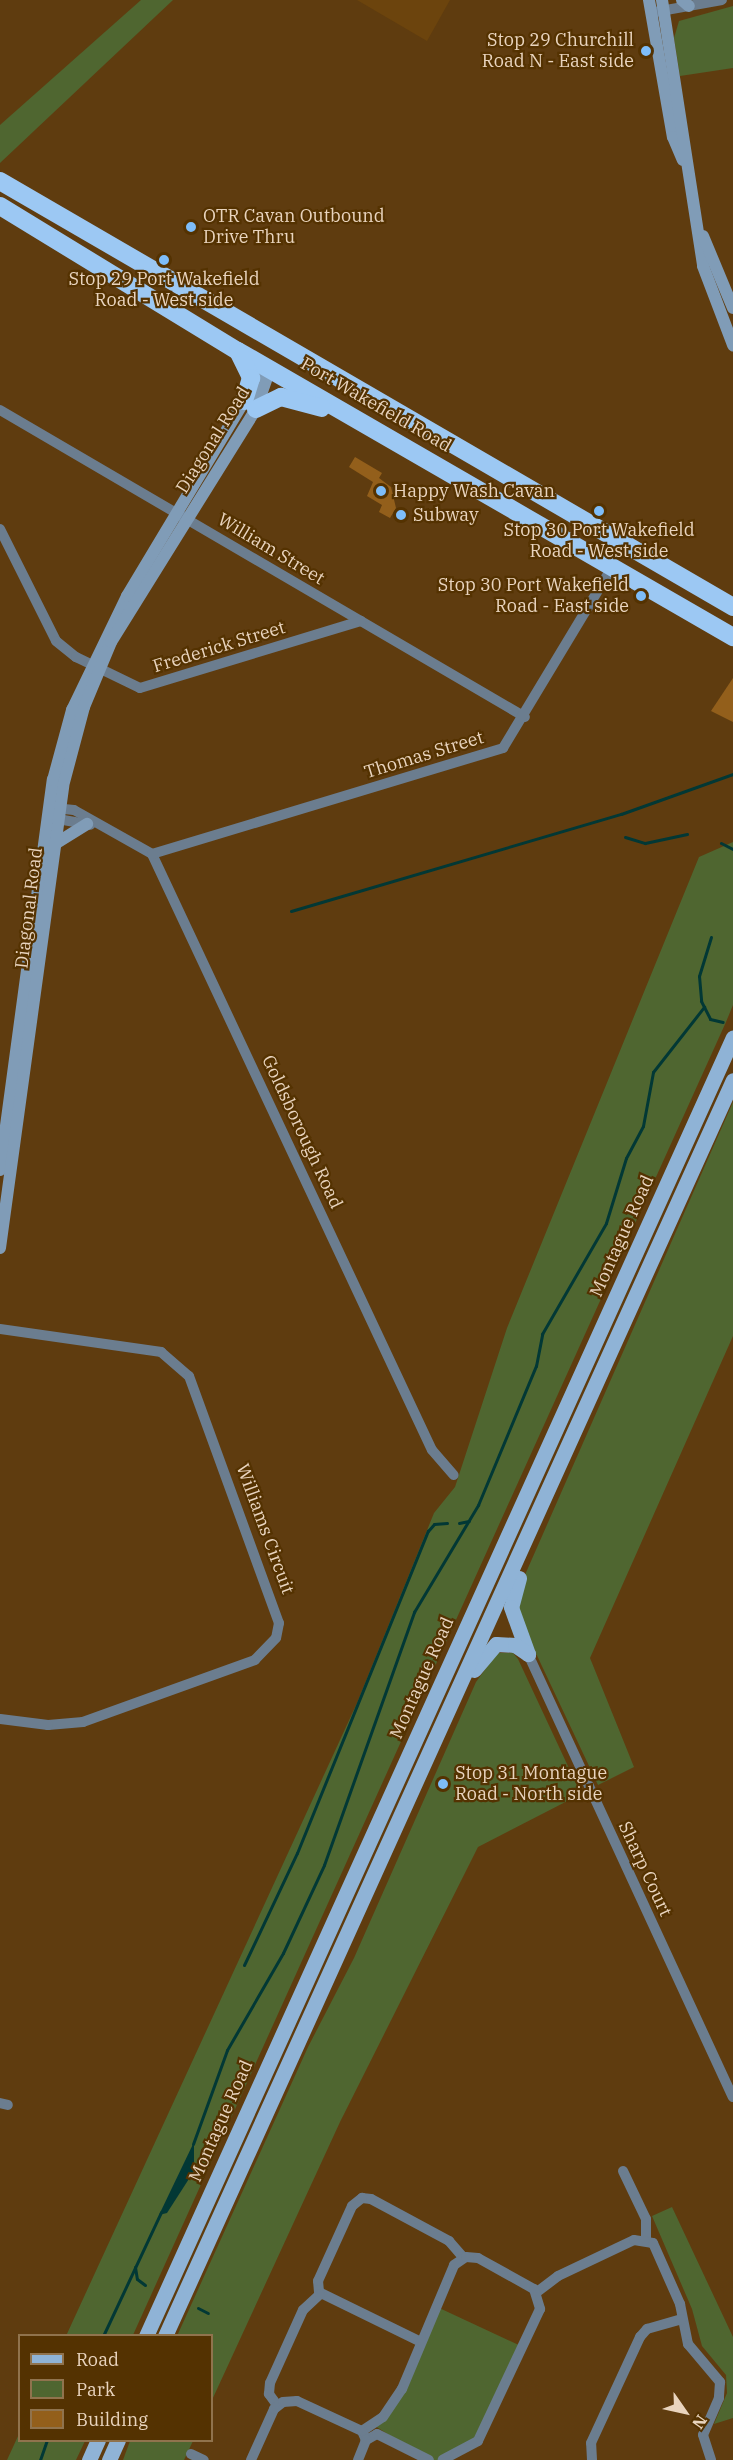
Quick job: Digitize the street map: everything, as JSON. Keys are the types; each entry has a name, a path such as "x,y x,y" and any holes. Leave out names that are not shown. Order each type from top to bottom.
{"highway":[{"name":"Port Wakefield Road","path":"0,182 353,387 499,468 733,607"},
{"name":"Port Wakefield Road","path":"0,206 238,351 512,507 733,637"},
{"path":"142,265 211,319 259,347 270,369 286,366 353,387"},
{"path":"238,351 251,378 250,405 276,398 293,399 379,431"},
{"path":"499,468 490,484 512,507"},
{"path":"599,527 616,555 613,566"}],"main road":[{"name":"Montague Road","path":"147,2334 733,1039"},
{"name":"Montague Road","path":"166,2334 733,1080"},
{"path":"528,1654 510,1603 539,1508"},
{"path":"453,1701 496,1644 515,1645 528,1654"},
{"path":"89,2460 97,2442"},
{"path":"109,2460 117,2442"}],"street":[{"path":"686,167 674,137 651,6 722,0"},
{"path":"663,5 686,138 686,167 710,293 733,345"},
{"path":"696,221 733,308"},
{"name":"Diagonal Road","path":"0,1170 5,1102 72,710 95,665 182,514 270,369"},
{"name":"William Street","path":"0,410 182,514 525,717"},
{"path":"0,529 56,640 95,665"},
{"name":"Thomas Street","path":"152,854 503,748 525,717 613,566"},
{"name":"Frederick Street","path":"95,665 140,688 361,621"},
{"path":"54,813 93,825 152,854"},
{"name":"Diagonal Road","path":"0,1248 22,1105 55,844 54,813"},
{"path":"55,844 93,825"},
{"name":"Goldsborough Road","path":"152,854 432,1450 454,1475"},
{"path":"3,1130 22,1105"},
{"name":"Williams Circuit","path":"0,1329 161,1352 189,1376 279,1623 276,1638 255,1659 83,1722 48,1725 0,1719"},
{"name":"Sharp Court","path":"528,1654 733,2097"},
{"path":"623,2171 646,2219 646,2239"},
{"path":"320,2294 318,2281 353,2205 362,2198 375,2200 449,2241 463,2258"},
{"path":"537,2292 558,2276 646,2239"},
{"path":"646,2239 656,2246 667,2270 688,2344 720,2384 703,2435 711,2460"},
{"path":"364,2435 375,2430 402,2390 419,2341 454,2265 463,2258 478,2258 537,2292"},
{"path":"462,2457 478,2441 540,2309 537,2292"},
{"path":"320,2294 419,2341"},
{"path":"277,2405 269,2394 270,2383 303,2310 320,2294"},
{"path":"592,2460 591,2443 640,2337 647,2329 682,2319"},
{"path":"277,2405 297,2401 364,2435"},
{"path":"251,2460 277,2405"},
{"path":"375,2430 429,2460"},
{"path":"358,2460 364,2435"},
{"path":"191,2454 204,2460"},
{"path":"443,2460 462,2457 474,2459"}],"shaded area":[{"path":"357,0 450,0 427,41"}],"green space":[{"path":"141,0 173,0 0,163 0,125"},
{"path":"733,6 733,68 680,76 674,38 679,21"},
{"path":"733,842 733,1005 726,1022 133,2334 67,2334 357,1703 434,1513 455,1487 507,1328 699,857"},
{"path":"733,1102 733,1336 590,1658 634,1767 598,1785 516,1611 517,1593"},
{"path":"497,1653 513,1653 518,1659 581,1794 478,1847 340,2122 213,2398 213,2334 178,2334 308,2047 354,1958 476,1682"},
{"path":"672,2207 733,2337 733,2418 714,2424 727,2393 726,2375 702,2346 692,2309 652,2216"},
{"path":"435,2306 523,2347 482,2435 443,2460 429,2460 375,2426 398,2396"},
{"path":"18,2436 18,2442 85,2442 76,2460 7,2460"},
{"path":"130,2442 193,2442 184,2460 123,2460"}],"water":[{"path":"194,2142 194,2171 167,2213 159,2215"}],"building":[{"name":"Happy Wash Cavan","path":"355,457 382,473 379,478 391,487 396,508 390,518 379,512 382,505 367,496 373,482 349,467"},
{"path":"733,678 733,722 711,711"}],"waterway":[{"path":"291,911 621,814 733,774"},
{"path":"625,837 645,843 687,834"},
{"path":"721,843 733,849"},
{"path":"711,937 699,976 701,1001 710,1019 723,1022"},
{"path":"193,2144 227,2050 283,1953 324,1865 414,1612 478,1505 536,1366 542,1334 606,1223 626,1158 643,1126 653,1072 704,1007"},
{"path":"459,1523 469,1521"},
{"path":"244,1965 297,1853 428,1531 434,1524 447,1523"},
{"path":"104,2334 161,2212"},
{"path":"135,2267 137,2279 145,2285"},
{"path":"198,2308 208,2313"},
{"path":"40,2460 46,2442"}],"place":[{"name":"Stop 29 Churchill Road N - East side","path":"646,51"},
{"name":"OTR Cavan Outbound Drive Thru","path":"191,227"},
{"name":"Stop 29 Port Wakefield Road - West side","path":"164,260"},
{"name":"Happy Wash Cavan","path":"381,491"},
{"name":"Stop 30 Port Wakefield Road - West side","path":"599,511"},
{"name":"Subway","path":"401,515"},
{"name":"Stop 30 Port Wakefield Road - East side","path":"641,596"},
{"name":"Stop 31 Montague Road - North side","path":"443,1784"}]}
